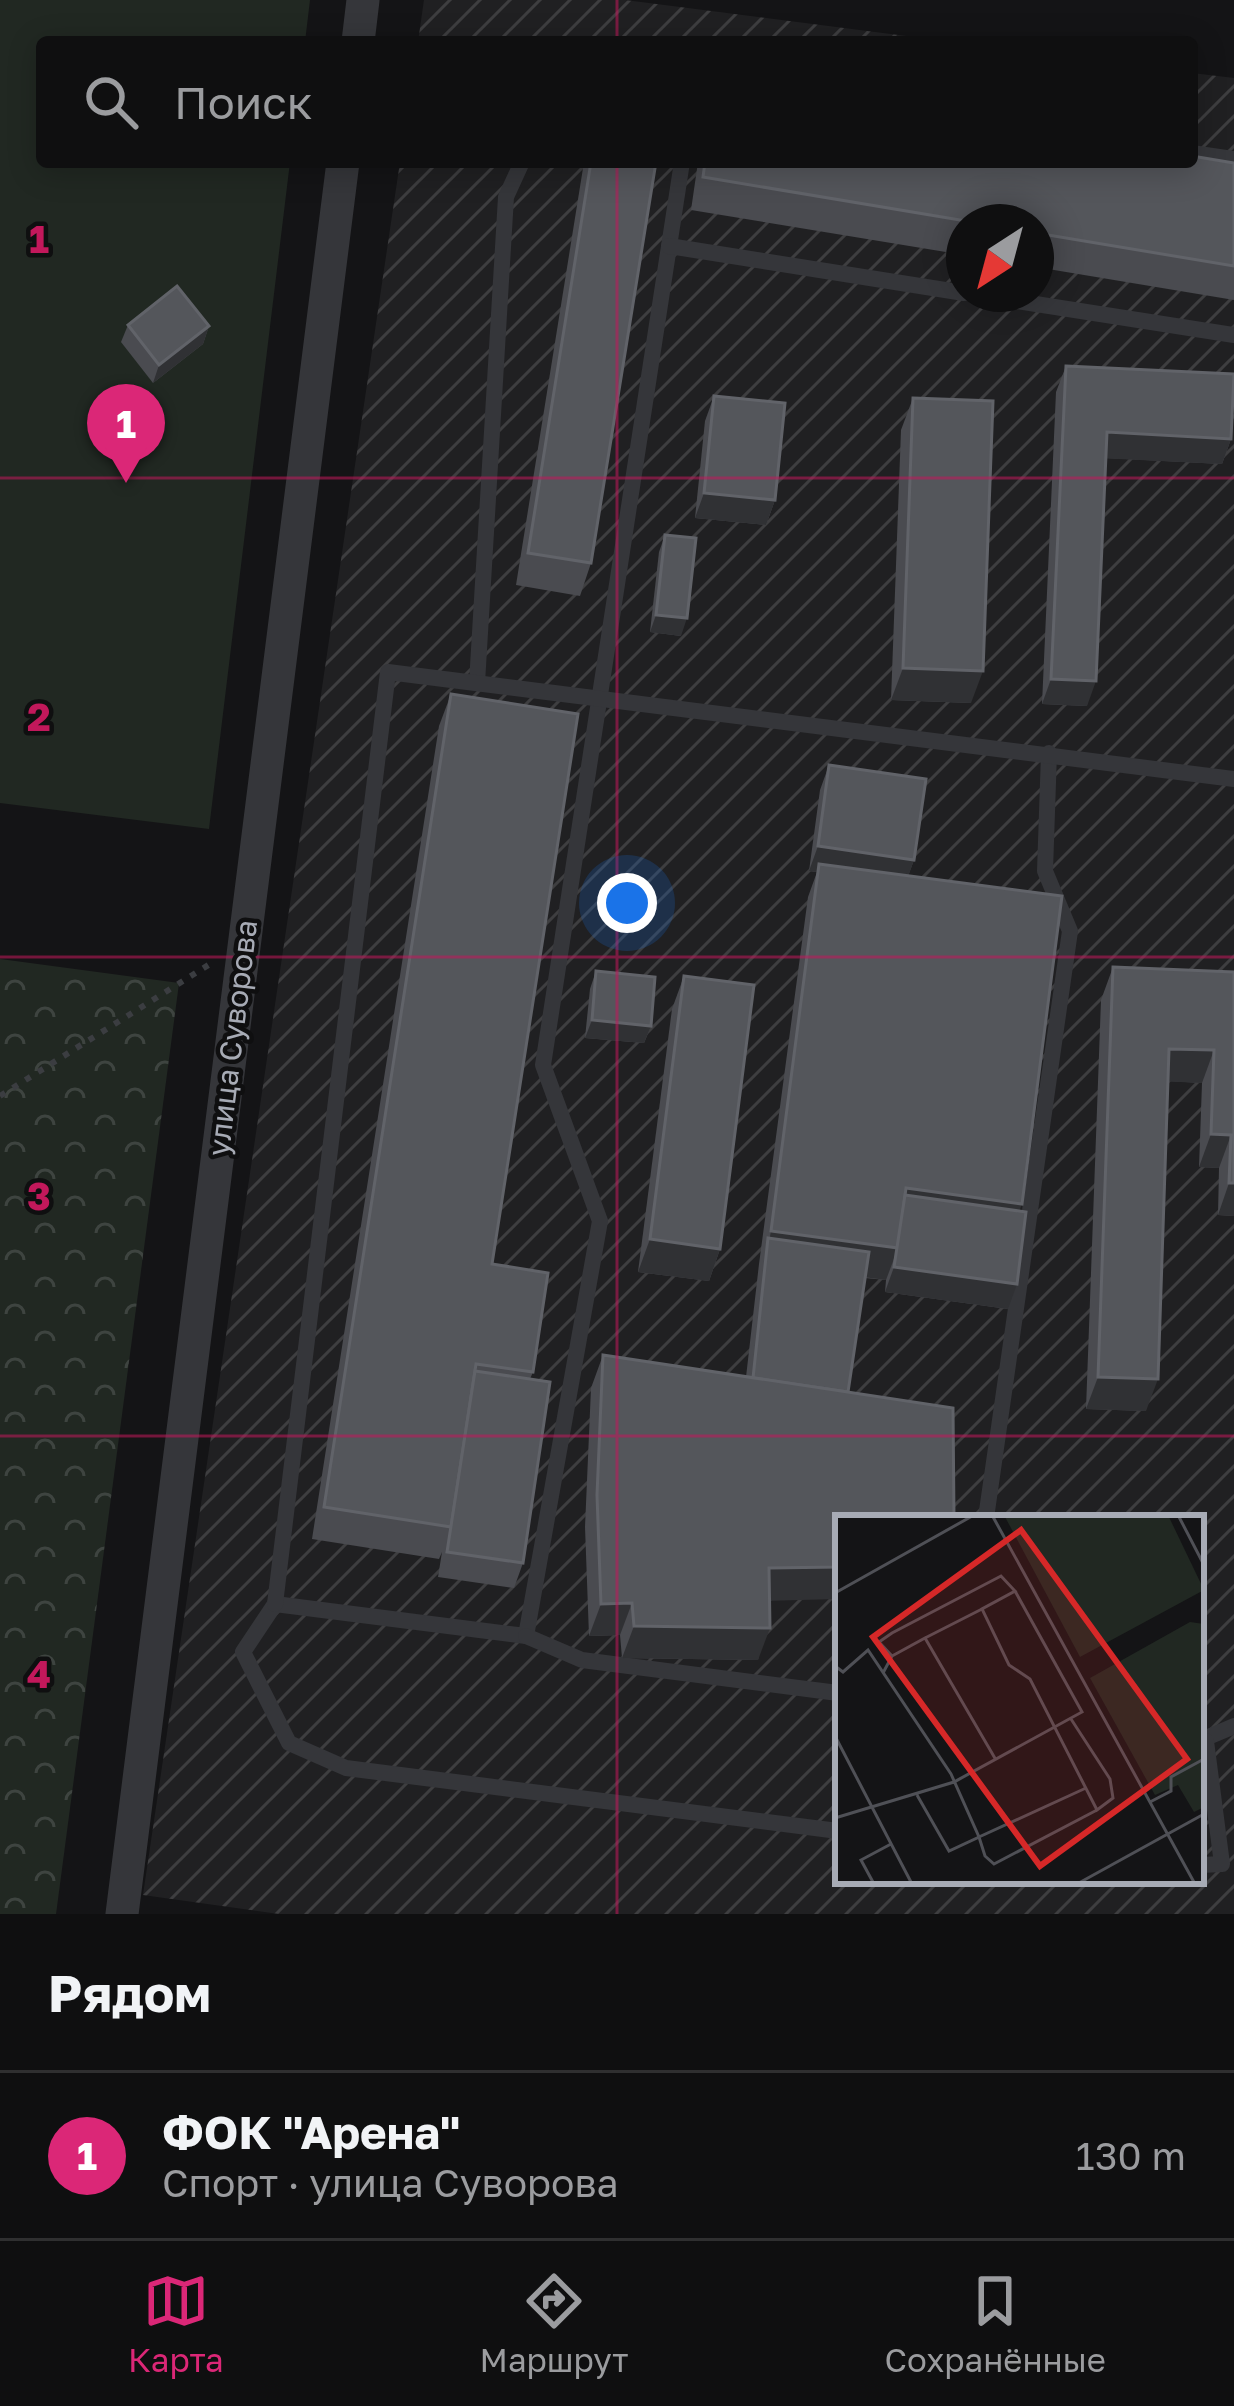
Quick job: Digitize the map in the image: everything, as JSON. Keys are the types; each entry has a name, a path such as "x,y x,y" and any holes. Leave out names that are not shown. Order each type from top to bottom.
{"street":[{"path":"359,36 363,0"},
{"name":"улица Суворова","path":"122,1914 342,168"}],"lane":[{"path":"1198,154 1234,159"},
{"path":"477,682 506,197 519,168"},
{"path":"526,1636 600,1222 543,1065 681,168"},
{"path":"668,247 946,290"},
{"path":"1054,307 1234,335"},
{"path":"835,1831 346,1768 289,1743 243,1652 275,1604 388,672 1234,778"},
{"path":"986,1515 1070,931 1045,871 1048,753"},
{"path":"275,1604 526,1636 582,1660 835,1693"},
{"path":"1204,1741 1234,1726"},
{"path":"1204,1747 1222,1864 1204,1865"}],"path":[{"path":"0,1096 244,944"}],"shaded area":[{"path":"424,0 625,0 906,36 419,36"},
{"path":"1198,74 1234,78 1234,1914 279,1914 143,1895 399,168 1198,168"}],"green space":[{"path":"0,0 310,0 306,36 36,36 36,168 289,168 209,829 0,803"},
{"path":"0,959 179,983 56,1914 0,1914"}],"building":[{"path":"1198,157 1234,163 1234,266 1054,236 1054,204 946,204 946,218 703,177 704,168 1198,168"},
{"path":"590,168 655,168 591,563 528,553"},
{"path":"177,286 209,326 159,365 128,325"},
{"path":"1066,366 1234,374 1231,439 1107,432 1096,681 1051,679"},
{"path":"714,396 785,403 775,500 704,493"},
{"path":"913,398 993,401 983,671 903,668"},
{"path":"665,535 696,538 687,618 656,615"},
{"path":"451,694 578,714 492,1264 548,1273 533,1372 476,1364 451,1527 324,1507"},
{"path":"829,765 926,779 914,860 818,846"},
{"path":"819,864 1062,896 1022,1204 906,1188 898,1248 771,1231"},
{"path":"1113,967 1234,972 1234,1183 1229,1183 1231,1135 1211,1134 1214,1050 1169,1049 1158,1379 1098,1377"},
{"path":"596,971 655,977 651,1026 592,1020"},
{"path":"684,976 754,985 720,1249 650,1239"},
{"path":"905,1195 1026,1212 1017,1284 894,1267"},
{"path":"768,1238 869,1252 848,1392 753,1378"},
{"path":"603,1355 953,1408 954,1515 835,1515 835,1567 769,1568 770,1628 634,1626 632,1603 601,1604 597,1495"},
{"path":"475,1371 550,1382 523,1563 447,1552"}],"place":[{"name":"ФОК \"Арена\"","path":"126,483"}]}
